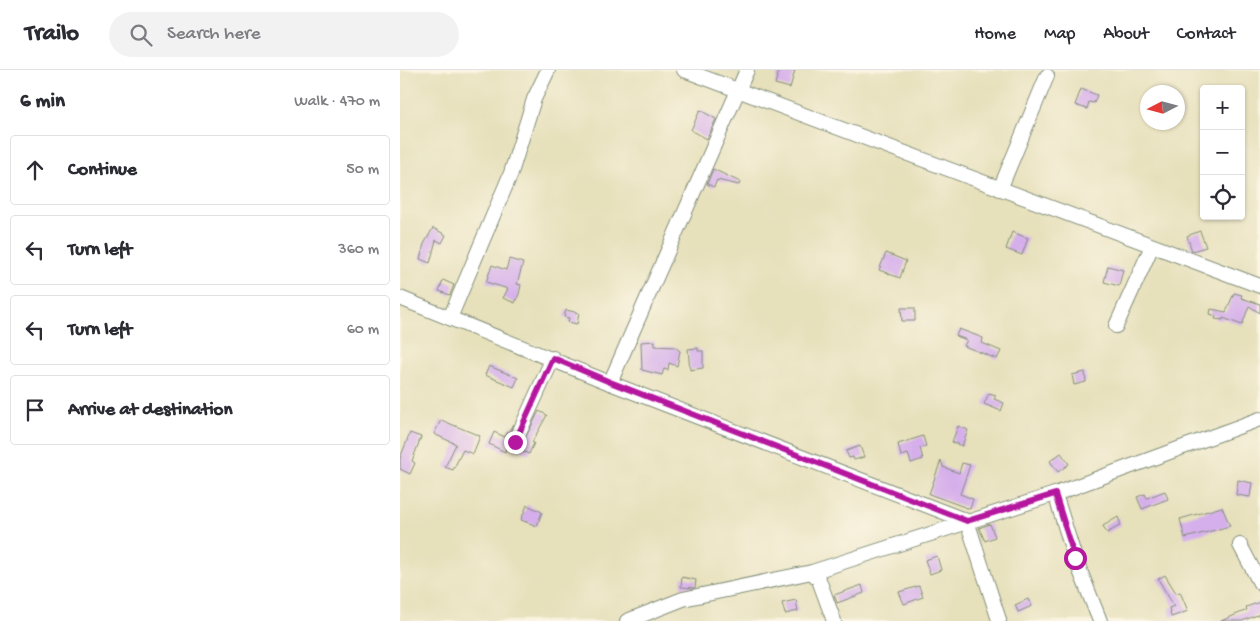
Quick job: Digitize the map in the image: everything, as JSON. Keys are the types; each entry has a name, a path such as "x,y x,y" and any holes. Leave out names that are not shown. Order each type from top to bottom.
{"street":[{"path":"450,318 511,173 534,99 548,70"},
{"path":"684,70 1260,285"},
{"path":"610,382 747,70"},
{"path":"1000,189 1047,76"},
{"path":"1116,326 1152,246"},
{"path":"400,298 967,521"},
{"path":"515,442 553,358"},
{"path":"627,621 682,599 812,572 1055,494 1260,419"},
{"path":"1055,494 1075,558 1100,621"},
{"path":"967,521 999,620"},
{"path":"1240,545 1260,583"},
{"path":"812,572 819,580 834,621"}],"building":[{"path":"779,70 795,70 790,88 775,84"},
{"path":"1081,89 1097,95 1094,103 1089,102 1087,109 1075,105"},
{"path":"700,110 716,119 707,139 691,130"},
{"path":"713,169 740,182 739,185 717,180 714,187 707,184"},
{"path":"433,228 446,235 442,243 436,240 430,263 420,259 424,244"},
{"path":"1200,231 1206,247 1192,251 1187,236"},
{"path":"1012,232 1028,238 1022,255 1006,249"},
{"path":"886,253 906,261 900,278 879,270"},
{"path":"509,259 523,263 517,284 521,285 515,303 503,298 508,289 486,282 492,265 506,270"},
{"path":"1108,266 1123,270 1119,286 1104,282"},
{"path":"443,280 454,285 450,295 439,291"},
{"path":"1234,293 1242,295 1241,298 1260,304 1260,313 1249,306 1242,325 1223,318 1223,320 1215,319 1216,316 1210,314 1211,309 1226,312"},
{"path":"901,308 915,308 915,321 902,321"},
{"path":"566,310 579,313 577,324 568,322 569,318 564,317"},
{"path":"959,329 983,338 982,343 1001,351 997,359 964,346 967,340 956,336"},
{"path":"655,341 655,346 675,347 680,351 677,366 669,363 668,370 664,369 662,375 642,370 641,342"},
{"path":"698,348 698,351 703,351 703,368 690,370 688,349"},
{"path":"489,366 518,378 514,387 485,375"},
{"path":"1085,372 1086,382 1074,385 1072,375"},
{"path":"989,393 996,395 994,399 1004,403 1001,411 984,404"},
{"path":"539,411 547,415 532,442 534,443 529,454 519,450"},
{"path":"441,420 480,436 473,454 463,450 453,470 445,467 456,444 434,434"},
{"path":"513,424 505,452 489,444 494,432 505,437"},
{"path":"958,426 968,430 962,446 952,442"},
{"path":"410,433 421,437 412,461 415,463 410,474 400,469 400,458"},
{"path":"923,436 926,446 920,448 923,459 911,463 908,454 901,456 898,444"},
{"path":"860,446 864,457 854,460 853,457 849,458 846,451"},
{"path":"1061,453 1069,464 1058,472 1050,461"},
{"path":"941,460 943,467 959,473 962,463 970,465 960,494 973,499 970,509 929,494"},
{"path":"1238,480 1252,483 1250,497 1236,495"},
{"path":"1165,491 1168,499 1142,509 1137,497 1145,494 1147,498"},
{"path":"527,505 542,512 537,526 521,520"},
{"path":"1222,507 1230,526 1185,538 1180,519"},
{"path":"1118,517 1121,525 1107,533 1103,526"},
{"path":"990,524 995,537 985,541 979,528"},
{"path":"937,556 941,570 930,574 925,560"},
{"path":"1165,575 1176,593 1180,592 1188,611 1171,617 1169,608 1174,606 1158,579"},
{"path":"682,577 696,580 695,588 681,587"},
{"path":"862,585 864,593 837,603 834,595"},
{"path":"919,586 923,597 904,604 899,592"},
{"path":"1028,599 1032,606 1018,612 1015,605"},
{"path":"796,600 798,611 785,614 782,603"},
{"path":"1260,602 1260,614 1242,621 1221,621 1247,610 1246,607"}],"route":[{"path":"515,442 553,358 967,521 1055,494 1075,558"}]}
